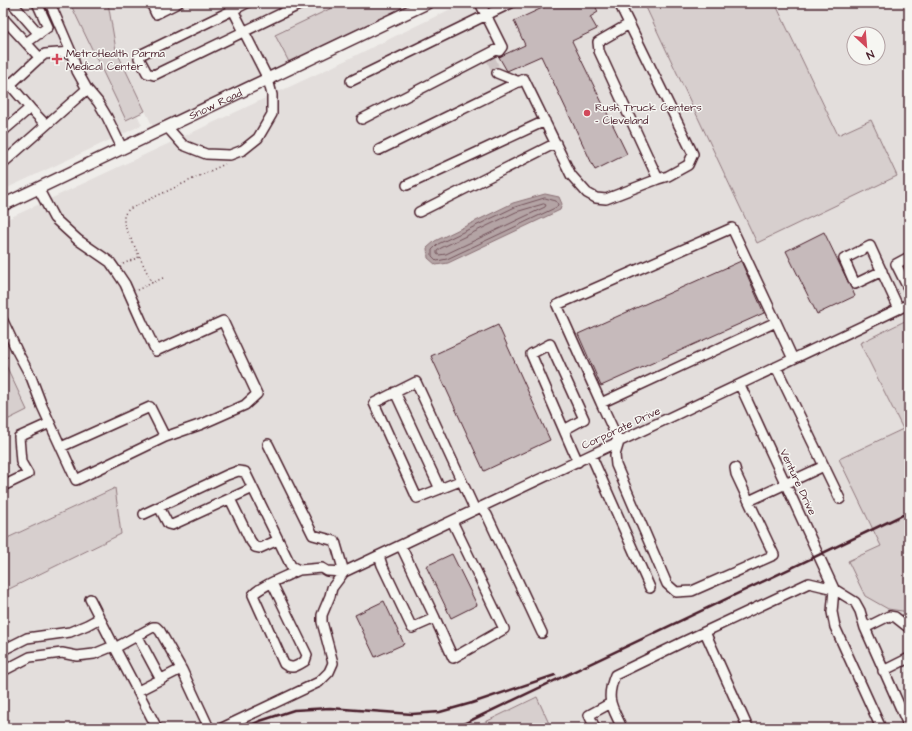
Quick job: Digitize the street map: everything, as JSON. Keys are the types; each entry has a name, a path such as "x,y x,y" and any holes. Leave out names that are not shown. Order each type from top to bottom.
{"main road":[{"name":"Snow Road","path":"3,204 427,3"}],"street":[{"path":"12,3 39,34"},
{"path":"26,43 48,27 37,3"},
{"path":"50,3 71,52 77,71 87,89 104,112 122,148"},
{"path":"151,3 156,14 178,3"},
{"path":"247,3 231,6 140,55 139,58 147,73 154,75 303,3"},
{"path":"480,3 502,47"},
{"path":"351,81 511,3"},
{"path":"380,150 524,79 572,175 587,193 596,198 606,199 668,176 688,165 693,154 619,3"},
{"path":"167,127 183,145 206,154 230,155 244,150 258,138 272,114 272,95 268,79 231,6"},
{"path":"3,18 40,58"},
{"path":"629,24 598,42 599,51 658,179"},
{"path":"491,59 502,47"},
{"path":"362,119 502,47"},
{"path":"46,125 12,87 12,83 46,54 71,52"},
{"path":"497,73 519,82"},
{"path":"3,163 87,89"},
{"path":"3,131 30,108"},
{"path":"407,185 545,121"},
{"path":"419,212 556,143"},
{"path":"3,321 31,376 50,423 76,480 165,437 202,424 245,405 257,394 223,321 156,351 125,284 110,262 78,240 54,218 38,188"},
{"path":"734,468 774,555 692,591 676,592 667,584 616,465 615,455 619,442 557,305 732,228 793,359"},
{"path":"882,271 855,284 844,259 870,246 882,271 899,309"},
{"path":"909,257 896,264 909,290"},
{"name":"Corporate Drive","path":"344,572 909,304"},
{"path":"601,403 776,322"},
{"path":"564,430 584,419 550,344 530,354 578,462"},
{"path":"776,367 840,499"},
{"path":"460,481 417,498 374,403 416,382 460,481 478,509 487,515 542,633"},
{"name":"Venture Drive","path":"740,385 834,589"},
{"path":"395,392 440,489"},
{"path":"61,447 150,407 165,437"},
{"path":"3,486 28,474 21,462 19,437 50,423"},
{"path":"268,444 313,535 335,541 344,572"},
{"path":"591,455 650,588"},
{"path":"749,501 824,466"},
{"path":"144,514 227,475 238,471 245,472 291,566 299,570"},
{"path":"159,507 168,524 172,524 252,488"},
{"path":"230,498 250,540 255,547 260,548 278,540"},
{"path":"401,546 453,658 504,629 452,521"},
{"path":"379,556 412,628 435,618"},
{"path":"272,583 306,655 305,661 295,667 288,668 284,664 253,594 256,591 272,583 299,570 322,568 327,571 344,572"},
{"path":"222,728 319,682 329,672 333,663 322,622 322,615 332,588 344,572"},
{"path":"622,728 609,699 611,684 615,675 791,591 809,584 834,589 855,602 909,727"},
{"path":"834,589 832,612 834,627 881,728"},
{"path":"90,599 157,728"},
{"path":"865,628 889,616 895,617 909,628"},
{"path":"3,650 27,638 70,632 88,625 100,618"},
{"path":"3,671 30,657 62,653 77,656 94,654 111,647 115,648 152,627 156,627 160,631 181,669 209,728"},
{"path":"706,632 748,728"},
{"path":"137,635 161,680"},
{"path":"884,671 909,658"},
{"path":"138,692 181,669"},
{"path":"595,728 589,715 611,703"}],"path":[{"path":"152,283 124,224 124,215 129,209 226,163"},
{"path":"114,268 139,257"},
{"path":"130,294 163,278"}],"shaded area":[{"name":"MetroHealth Parma Medical Center","path":"3,3 84,3 142,125 3,190"},
{"path":"70,3 108,3 116,50 145,111 126,120"},
{"path":"108,3 412,3 153,127 116,50"},
{"path":"342,3 412,3 289,62 275,35"},
{"path":"463,3 644,3 757,243 838,136 775,3 909,3 909,319 860,343 903,429 840,459 881,547 849,561 888,609 909,612 909,728 551,728 536,697 473,728 3,728 3,592 121,534 114,488 3,540 3,221 334,66"},
{"path":"644,3 775,3 838,135 871,120 897,176 757,243"},
{"path":"909,319 909,612 888,609 865,596 848,561 881,546 839,459 903,429 860,343"},
{"path":"3,359 27,410 3,422"},
{"path":"115,488 121,534 3,592 3,540"},
{"path":"537,697 551,728 473,728"}],"water":[{"path":"545,194 559,197 562,204 560,210 448,263 436,265 428,258 427,248 435,241 513,203"}],"building":[{"name":"Rush Truck Centers – Cleveland","path":"553,3 594,3 598,12 590,17 597,29 572,41 627,154 595,170 541,56 507,71 499,57 525,45 514,21"},
{"path":"824,232 855,296 817,314 786,251"},
{"path":"741,261 764,313 601,386 578,334"},
{"path":"498,325 550,440 484,471 431,356"},
{"path":"452,554 477,605 451,618 426,566"},
{"path":"384,601 404,644 375,657 355,615"}],"tunnel":[{"path":"491,59 497,73"}],"railway":[{"path":"455,728 909,512"},
{"path":"245,728 260,721 294,710 330,708 412,714 440,712 472,703 555,675"}],"place":[{"name":"MetroHealth Parma Medical Center","path":"57,59"},
{"name":"Rush Truck Centers – Cleveland","path":"587,113"}]}
